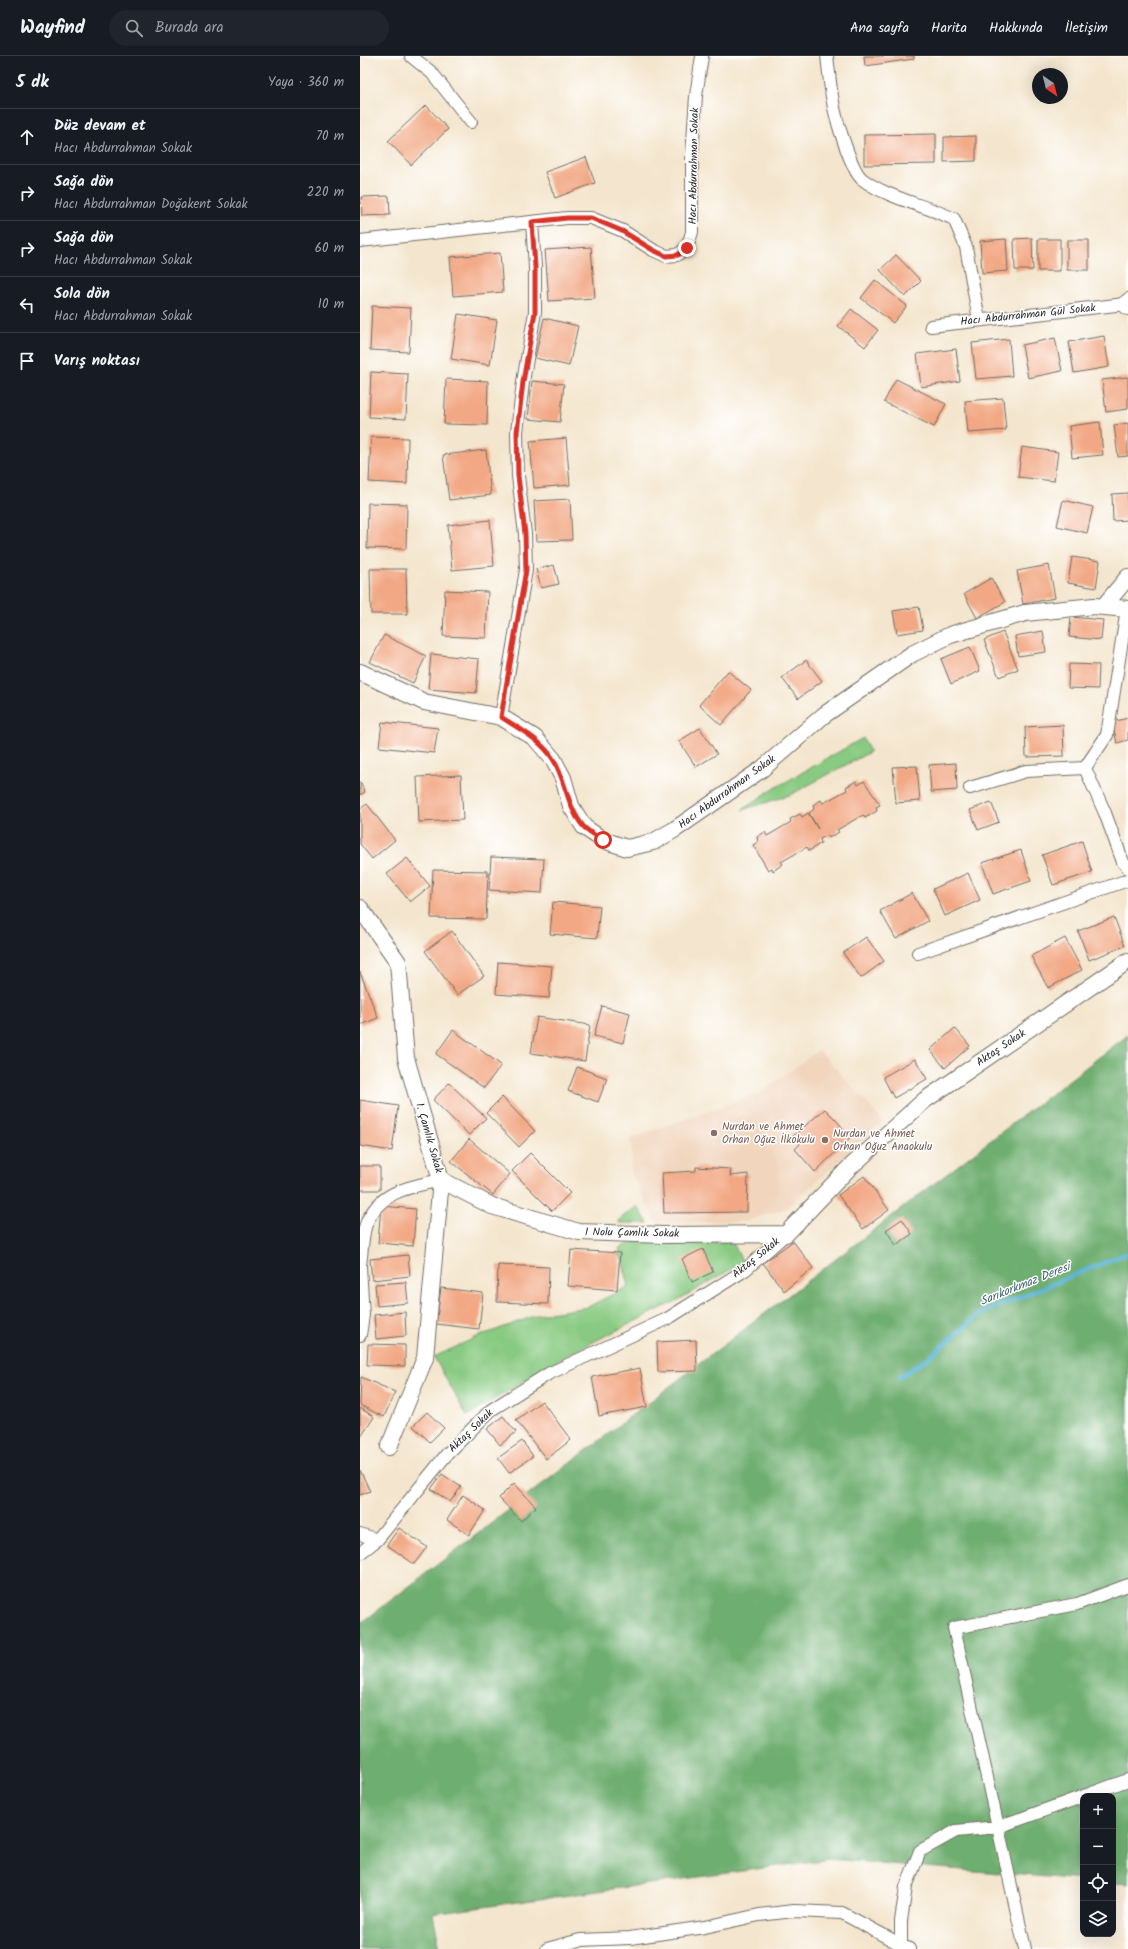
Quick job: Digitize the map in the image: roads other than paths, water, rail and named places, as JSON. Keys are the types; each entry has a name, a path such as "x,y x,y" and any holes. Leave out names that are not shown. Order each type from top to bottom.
{"street":[{"path":"411,56 432,73 471,122"},
{"name":"Hacı Abdurrahman Sokak","path":"360,241 567,218 591,218 622,231 653,250 666,256 678,255 687,248 692,232 694,126 696,96 702,56"},
{"path":"827,56 833,103 850,158 861,178 895,197 936,210 954,219 966,246 979,320"},
{"path":"501,717 526,570 525,534 518,476 517,432 523,382 535,312 535,267 532,222"},
{"name":"Hacı Abdurrahman Gül Sokak","path":"931,326 1127,303"},
{"path":"1103,606 1128,577"},
{"name":"Hacı Abdurrahman Sokak","path":"360,672 424,702 501,717 535,738 553,759 563,778 571,806 584,827 603,840 627,848 653,842 674,830 762,768 824,715 912,654 950,635 1025,614 1094,606 1128,609"},
{"path":"1085,768 1107,735 1128,609"},
{"path":"970,788 1026,771 1085,768"},
{"path":"1085,768 1105,813 1123,862 1128,868"},
{"path":"918,953 1128,880"},
{"name":"1. Çamlık Sokak","path":"360,908 398,962 406,1058 441,1180 425,1358 389,1447"},
{"name":"Aktaş Sokak","path":"360,1553 377,1540 452,1448 491,1410 548,1374 667,1319 745,1270 786,1234 848,1169 925,1100 1128,961"},
{"path":"360,1335 363,1315 360,1266 366,1223 384,1198 401,1190 441,1180"},
{"name":"1 Nolu Çamlık Sokak","path":"441,1180 492,1206 579,1232 786,1234"},
{"path":"360,1534 377,1540"},
{"path":"1025,1949 954,1628 1077,1604 1128,1585"},
{"path":"905,1947 901,1921 906,1887 920,1851 956,1831 998,1826 1128,1780"},
{"path":"548,1949 580,1940 630,1938 705,1928 759,1915 794,1911 842,1913 905,1947"}],"waterway":[{"name":"Sarıkorkmaz Deresi","path":"899,1377 928,1358 979,1314 1128,1253"}],"place":[{"name":"Nurdan ve Ahmet Orhan Oğuz İlkokulu","path":"714,1133"},
{"name":"Nurdan ve Ahmet Orhan Oğuz Anaokulu","path":"825,1140"}]}
